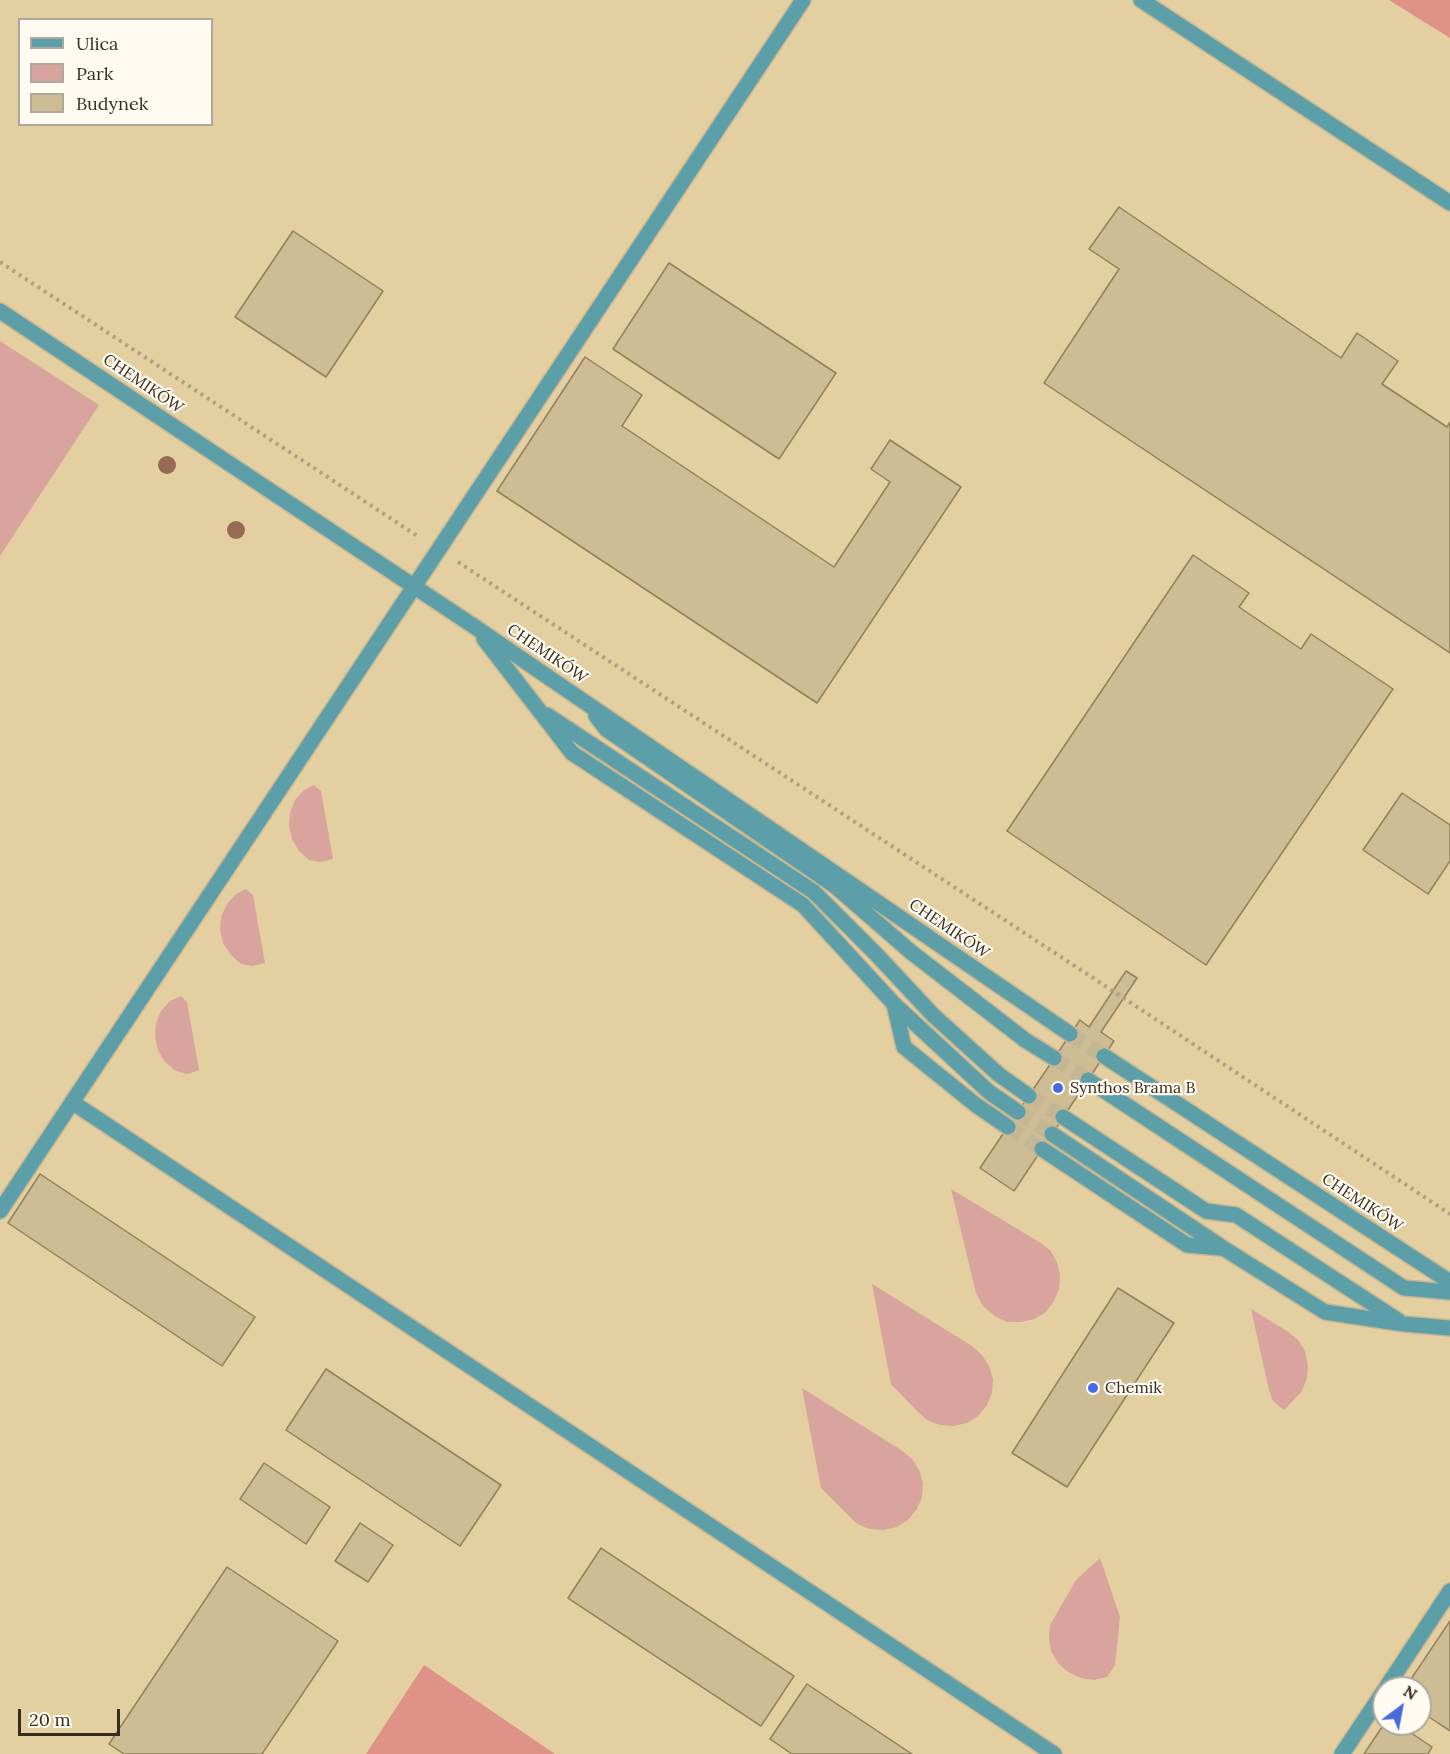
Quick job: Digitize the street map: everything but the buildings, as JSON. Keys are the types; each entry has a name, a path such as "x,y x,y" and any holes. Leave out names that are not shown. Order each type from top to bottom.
{"lane":[{"path":"0,1211 803,0"},
{"path":"1141,0 1450,203"},
{"name":"CHEMIKÓW","path":"0,311 415,586 1070,1034"},
{"path":"475,627 572,753 803,905 894,1004 989,1092 1018,1112"},
{"path":"585,702 606,729 834,886 911,952 1025,1040 1054,1058"},
{"path":"537,708 814,892 933,1015 998,1074 1029,1096"},
{"path":"894,1004 904,1047 976,1105 1008,1127"},
{"name":"CHEMIKÓW","path":"1104,1056 1450,1282"},
{"path":"1088,1080 1404,1288 1450,1292"},
{"path":"72,1102 1054,1754"},
{"path":"1063,1117 1206,1212 1236,1215 1404,1324"},
{"path":"1052,1134 1223,1248 1325,1312 1404,1324 1450,1328"},
{"path":"1042,1149 1187,1245 1223,1248"},
{"path":"1394,1676 1450,1592"},
{"path":"1342,1754 1372,1709"}],"path":[{"path":"0,261 1450,1214"}],"shaded area":[{"path":"0,0 1450,0 1450,1754 0,1754"},
{"path":"1389,0 1450,0 1450,38 1442,33"},
{"path":"424,1665 555,1754 366,1754"}],"green space":[{"path":"0,341 99,405 0,556"},
{"path":"314,785 321,791 333,859 321,862 309,860 299,851 292,839 289,826 290,813 295,800 304,790"},
{"path":"246,889 253,895 265,963 253,966 241,964 231,955 223,943 220,930 221,917 227,904 236,894"},
{"path":"181,996 187,1002 199,1070 188,1074 176,1071 165,1062 158,1050 155,1037 156,1023 161,1011 170,1001"},
{"path":"951,1189 1050,1250 1057,1262 1060,1275 1059,1289 1046,1312 1034,1319 1007,1322 983,1306 976,1293"},
{"path":"872,1284 972,1346 982,1355 993,1379 992,1393 987,1405 978,1416 967,1423 953,1426 940,1425 927,1420 891,1384"},
{"path":"1251,1309 1287,1331 1298,1340 1305,1351 1308,1365 1307,1378 1302,1391 1284,1410 1273,1401 1269,1390"},
{"path":"802,1388 912,1459 923,1483 922,1497 917,1509 908,1520 897,1527 883,1530 870,1529 857,1524 821,1488"},
{"path":"1100,1558 1120,1617 1115,1665 1107,1677 1094,1680 1081,1678 1068,1672 1058,1663 1051,1651 1049,1638 1050,1625 1076,1580"}],"tunnel":[{"path":"1070,1034 1104,1056"},
{"path":"1054,1058 1088,1080"},
{"path":"1029,1096 1063,1117"},
{"path":"1018,1112 1052,1134"},
{"path":"1008,1127 1042,1149"}],"place":[{"name":"Synthos Brama B","path":"1058,1088"},
{"name":"Chemik","path":"1093,1388"}]}
